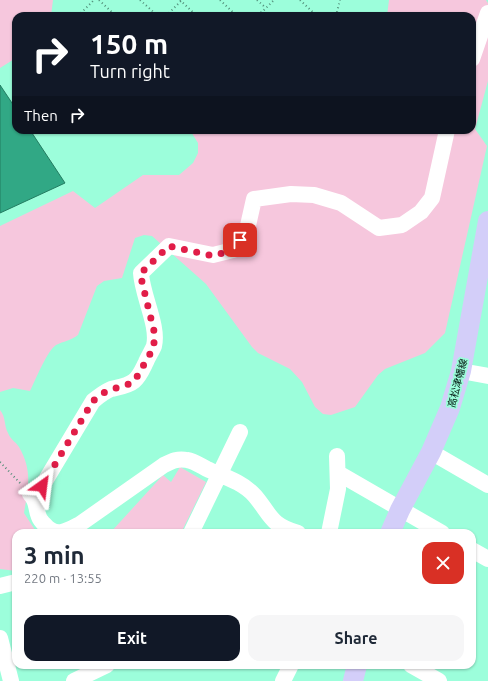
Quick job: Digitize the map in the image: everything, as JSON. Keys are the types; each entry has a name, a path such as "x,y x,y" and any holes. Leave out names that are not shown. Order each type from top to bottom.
{"main road":[{"name":"高松津幡線","path":"392,529 400,510 431,452 450,408 461,370 488,221"},
{"path":"353,681 355,669"}],"street":[{"path":"476,47 488,12"},
{"path":"49,529 39,517 32,496 93,401 101,394 129,384 135,380 140,374 154,347 154,331 141,273 169,246 213,256 233,250 247,230 254,199 292,194 314,195 341,202 379,228 402,225 421,212 432,198 446,134"},
{"path":"461,370 488,376"},
{"path":"193,529 240,432"},
{"path":"431,452 488,485"},
{"path":"330,529 337,495 337,456"},
{"path":"68,529 80,524 164,465 176,459 188,460 236,483 254,495 274,522 285,529"},
{"path":"338,473 435,529"},
{"path":"476,552 488,559"},
{"path":"0,586 12,583"},
{"path":"0,638 11,681"},
{"path":"74,681 99,669"},
{"path":"284,681 290,669"},
{"path":"417,669 438,681"}],"path":[{"path":"82,12 94,0"},
{"path":"99,0 112,12"},
{"path":"140,0 154,12"},
{"path":"170,12 181,0 193,12"},
{"path":"220,0 233,12"},
{"path":"257,0 266,8"},
{"path":"262,12 274,0"},
{"path":"300,0 313,12"},
{"path":"337,12 339,0"},
{"path":"0,462 32,496"}],"shaded area":[{"path":"0,0 53,0 52,12 12,12 12,60 0,68"},
{"path":"389,0 486,0 488,3 488,81 476,125 476,12 388,12"},
{"path":"0,85 12,103 12,134 33,134 65,183 0,213"},
{"path":"476,130 487,146 445,333 425,353 385,369 378,375 355,407 331,415 323,414 315,407 302,382 290,369 258,353 252,347 206,284 152,236 144,235 135,238 122,278 104,281 97,286 78,335 56,345 53,348 45,360 30,391 13,388 0,392 0,226 73,191 95,208 143,175 179,175 193,163 198,153 198,143 192,134 476,134"},
{"path":"0,410 9,435 19,447 26,464 28,480 24,513 34,529 12,529 12,570 0,569"},
{"path":"180,467 206,482 183,529 114,529 163,475 171,482"}],"route":[{"path":"42,486 93,401 101,394 129,384 135,380 140,374 154,347 154,331 141,273 169,246 213,256 233,250 240,240"}]}
